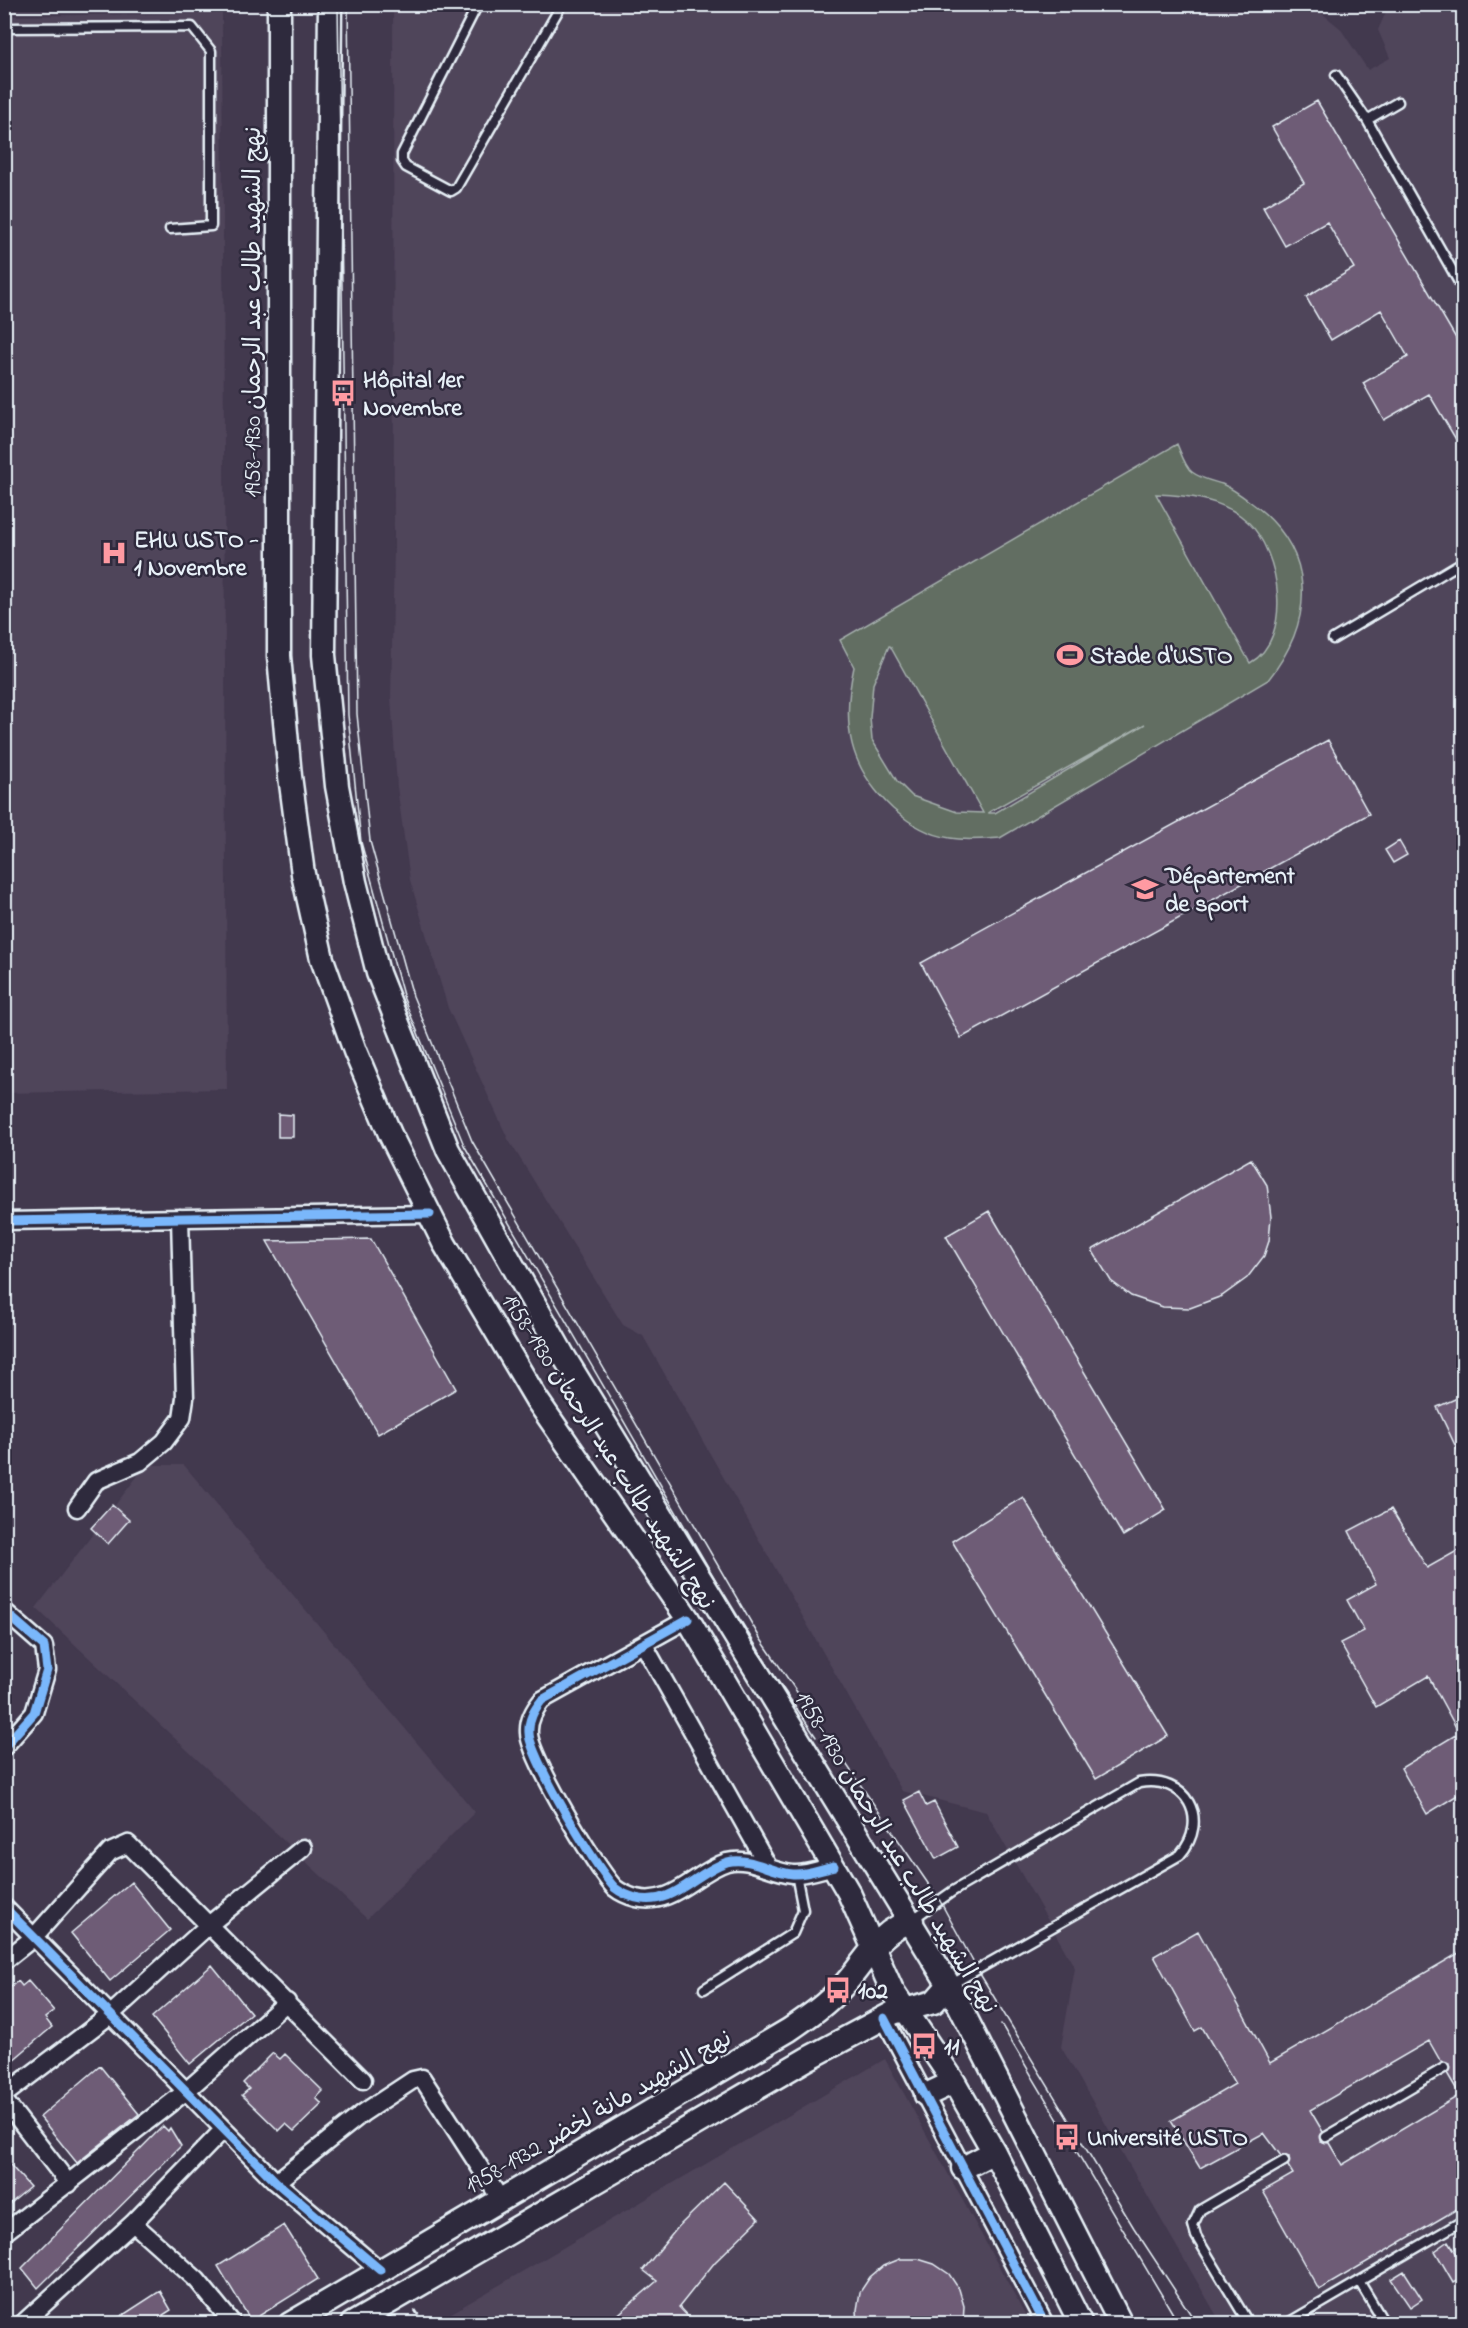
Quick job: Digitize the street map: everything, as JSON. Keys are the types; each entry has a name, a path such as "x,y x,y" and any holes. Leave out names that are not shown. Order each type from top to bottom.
{"main road":[{"name":"نهج الشهيد طالب عبد الرحمان 1930-1958","path":"279,4 279,656 291,787 303,874 322,959 355,1051 381,1113 444,1243 537,1400 688,1619 834,1866 849,1893 892,1990 954,2082 994,2152 1081,2324"},
{"name":"نهج الشهيد طالب عبد الرحمان 1930-1958","path":"330,4 324,655 339,796 355,882 378,973 448,1150 534,1304 949,1985 1121,2324"},
{"name":"نهج الشهيد مانة لخضر 1932-1958","path":"290,2324 789,2030 832,1998 873,1949 880,1937 892,1928 912,1921"},
{"path":"352,2324 807,2059 884,2018 934,2002 949,1985"},
{"path":"789,2030 807,2059"},
{"path":"926,2095 954,2082"},
{"path":"963,2168 994,2152"}],"street":[{"path":"4,1221 430,1214"},
{"path":"77,1508 96,1481 140,1462 164,1442 182,1418 185,1398 180,1218"},
{"path":"4,1611 44,1646 47,1670 34,1713 4,1747"},
{"path":"688,1619 644,1645 552,1693 534,1710 530,1721 531,1746 552,1786 603,1872 617,1889 634,1898 649,1900 670,1895 725,1863 738,1860 796,1874 834,1866"},
{"path":"644,1645 769,1868"},
{"path":"4,1961 33,1938 110,1852 128,1844 363,2080"},
{"path":"4,2094 110,2015 210,1924 303,1848"},
{"path":"4,1907 276,2182 380,2270"},
{"path":"4,2233 185,2092 287,2002"},
{"path":"884,2018 1045,2324"},
{"path":"276,2182 363,2112 412,2080 422,2078 501,2200"},
{"path":"4,2100 69,2184"},
{"path":"22,2324 133,2223 223,2130"},
{"path":"133,2223 197,2280 232,2324"}],"lane":[{"path":"478,4 402,154 402,161 406,167 452,191 456,188 562,4"},
{"path":"4,28 192,27 211,51 211,226 170,229"},
{"path":"1336,75 1367,120 1464,291"},
{"path":"1367,120 1398,102"},
{"path":"1333,639 1464,561"},
{"path":"912,1921 953,1891 1139,1783 1165,1782 1185,1797 1194,1821 1188,1845 1180,1855 949,1985"},
{"path":"704,1989 793,1933 803,1910 796,1874"},
{"path":"1326,2137 1444,2068"},
{"path":"1249,2324 1196,2236 1193,2225 1200,2210 1284,2161"},
{"path":"1287,2324 1464,2220"},
{"path":"1359,2281 1385,2324"}],"shaded area":[{"path":"393,5 1312,5 1340,28 1368,70 1390,58 1378,30 1389,5 1463,5 1463,2323 1221,2323 1061,2047 1075,1968 986,1812 902,1791 643,1336 623,1325 508,1139 448,1008 410,880 397,787 391,697 394,547"},
{"name":"EHU USTO - 1 Novembre","path":"222,13 227,1089 5,1093 4,16"},
{"path":"146,1465 184,1465 475,1812 367,1919 36,1608"},
{"path":"885,2059 1030,2323 447,2324 443,2318"}],"green space":[{"name":"Stade d'USTO","path":"1177,444 1185,463 1192,472 1232,490 1271,520 1287,541 1298,563 1302,586 1301,609 1295,633 1284,657 1268,680 1000,838 975,840 934,834 906,819 878,794 858,761 852,744 848,708 854,667 840,640","holes":["1156,494 1192,497 1217,503 1238,514 1259,536 1268,553 1274,573 1278,594 1277,615 1273,635 1264,651 1250,663","890,646 983,813 957,812 912,796 897,781 872,740 870,718 873,684","1145,724 995,813 989,812"]}],"building":[{"path":"1317,101 1464,352 1464,453 1429,394 1384,420 1363,383 1408,357 1381,310 1331,340 1306,297 1354,268 1327,222 1285,246 1263,207 1304,183 1272,127"},
{"name":"Département de sport","path":"1328,740 1369,814 961,1038 921,963"},
{"path":"1399,841 1407,855 1393,863 1385,850"},
{"path":"278,1114 293,1115 293,1137 278,1137"},
{"path":"1251,1159 1267,1185 1271,1217 1269,1241 1264,1256 1247,1278 1222,1296 1190,1308 1163,1307 1131,1296 1111,1281 1092,1250"},
{"path":"989,1211 1166,1510 1123,1536 946,1236"},
{"path":"371,1239 456,1389 378,1434 267,1241"},
{"path":"1464,1395 1464,1464 1437,1407"},
{"path":"1023,1497 1168,1736 1096,1779 952,1541"},
{"path":"112,1505 129,1520 108,1544 91,1528"},
{"path":"1391,1509 1427,1568 1464,1547 1464,1791 1427,1814 1401,1768 1459,1733 1428,1676 1376,1707 1340,1643 1364,1631 1347,1600 1376,1584 1349,1531"},
{"path":"919,1792 926,1806 934,1802 958,1847 936,1859 904,1800"},
{"path":"131,1882 170,1930 110,1981 71,1933"},
{"path":"1198,1931 1270,2063 1464,1950 1464,2205 1319,2290 1263,2191 1293,2174 1288,2166 1289,2157 1281,2156 1264,2133 1200,2168 1171,2121 1235,2084 1202,2027 1195,2031 1154,1956","holes":["1429,2041 1441,2062 1449,2064 1447,2073 1460,2095 1342,2165 1329,2143 1321,2141 1323,2132 1310,2110"]},
{"path":"212,1965 251,2013 190,2064 152,2017"},
{"path":"18,1981 22,1986 28,1981 54,2011 45,2018 52,2027 12,2061 4,2052 4,1992"},
{"path":"273,2053 280,2059 285,2054 323,2091 316,2098 322,2104 294,2131 286,2124 279,2131 242,2095 249,2089 243,2083"},
{"path":"100,2066 139,2114 77,2163 40,2117"},
{"path":"163,2126 168,2131 170,2128 181,2146 38,2288 22,2268"},
{"path":"4,2158 30,2187 4,2209"},
{"path":"724,2182 759,2219 715,2262 679,2307 695,2324 607,2324 657,2281 643,2270 679,2226"},
{"path":"284,2225 318,2279 251,2321 218,2266"},
{"path":"1449,2241 1464,2266 1464,2276 1453,2282 1435,2251"},
{"path":"900,2259 918,2259 934,2264 949,2274 959,2289 964,2306 963,2324 858,2324 857,2310 860,2292 870,2277 883,2266"},
{"path":"1404,2271 1422,2299 1410,2307 1391,2279"},
{"path":"160,2291 171,2310 163,2315 168,2324 109,2324"}],"tram line":[{"path":"338,4 348,715 361,842 404,999 464,1145 752,1643 816,1737"},
{"path":"348,4 357,714 370,841 413,996 472,1141 760,1638 940,1901 977,1969 1134,2228 1197,2324"},
{"path":"1001,2024 1179,2324"}],"cycle path":[{"path":"4,1221 430,1214"},
{"path":"4,1611 44,1646 47,1670 34,1713 4,1747"},
{"path":"688,1619 542,1700 536,1708 529,1728 532,1746 565,1812 615,1888 636,1898 661,1898 727,1862 744,1861 793,1874 808,1873 834,1866"},
{"path":"4,1907 276,2182 380,2270"},
{"path":"884,2018 1045,2324"}],"place":[{"name":"Hôpital 1er Novembre","path":"343,393"},
{"name":"EHU USTO - 1 Novembre","path":"114,553"},
{"name":"Stade d'USTO","path":"1070,655"},
{"name":"Département de sport","path":"1145,889"},
{"name":"102","path":"838,1990"},
{"name":"11","path":"924,2046"},
{"name":"Université USTO","path":"1067,2137"}]}
